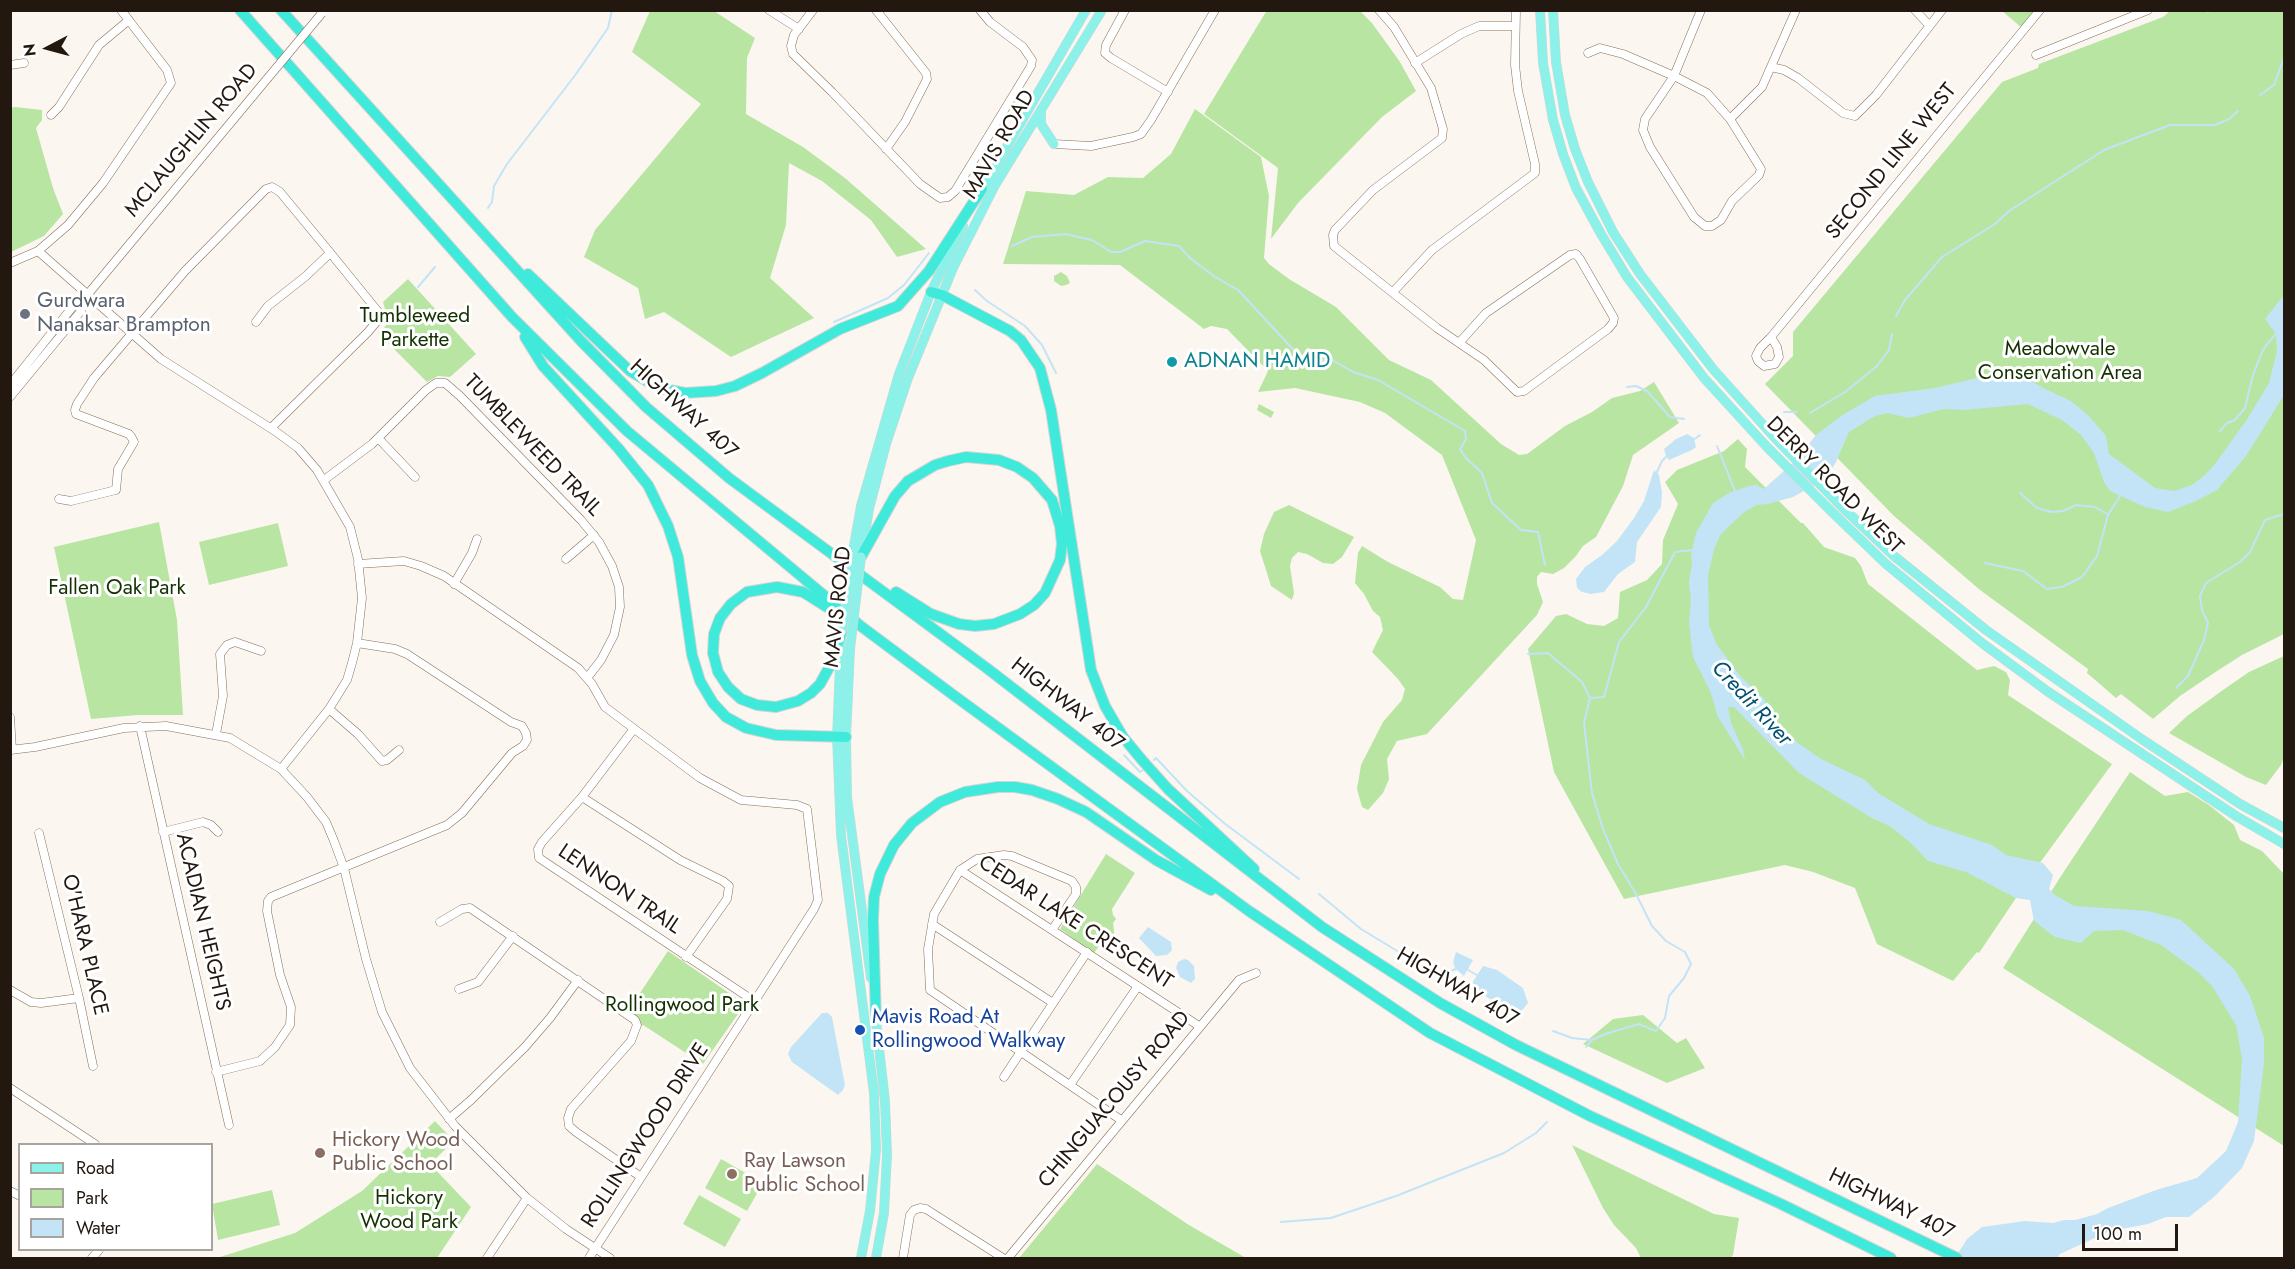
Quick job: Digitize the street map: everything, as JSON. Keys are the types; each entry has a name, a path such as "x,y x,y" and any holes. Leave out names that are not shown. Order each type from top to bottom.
{"highway":[{"path":"240,10 512,317 627,431 862,627 1249,911 1430,1033 1590,1116 1781,1204 1891,1258"},
{"name":"HIGHWAY 407","path":"281,10 500,253 646,407 729,478 988,669 1322,927 1440,1003 1516,1045 1956,1258"},
{"path":"500,253 522,269 630,371 659,388 685,393 716,391 735,386 762,373 840,329 898,306 929,271 988,186"},
{"path":"936,293 1010,330 1021,340 1040,368 1051,410 1091,670 1105,706 1123,736 1142,760 1206,826 1246,860 1270,888"},
{"path":"512,317 543,366 618,448 648,485 668,526 678,557 692,655 700,681 713,703 734,723 746,728 776,735 842,737"},
{"path":"857,554 895,496 908,481 935,465 966,457 999,460 1017,467 1033,478 1052,500 1060,526 1062,544 1060,560 1044,593 1020,614 994,624 959,624 931,614 888,587 868,580"},
{"path":"842,631 831,664 818,686 798,701 776,707 757,705 741,699 728,687 718,672 714,653 714,634 720,618 731,604 747,592 760,588 777,587 803,592 849,623 862,627"},
{"path":"876,1019 874,897 880,874 894,845 912,823 940,802 965,792 1015,787 1058,799 1086,812 1156,860 1249,911"}],"main road":[{"name":"MAVIS ROAD","path":"876,1258 884,1213 887,1155 885,1101 851,834 842,737 861,506 898,374 936,293 953,268 988,186 1086,10"},
{"name":"MAVIS ROAD","path":"988,186 1041,109 1102,10"},
{"name":"DERRY ROAD WEST","path":"1540,10 1543,63 1553,120 1576,188 1627,277 1704,378 1767,447 1886,564 1982,643 2038,684 2227,810 2284,844"},
{"name":"DERRY ROAD WEST","path":"1553,10 1556,62 1565,115 1588,182 1613,232 1640,274 1713,369 1775,438 1843,508 1894,556 2005,645 2080,698 2240,804 2284,828"},
{"path":"1041,109 1041,124 1054,144"},
{"name":"MAVIS ROAD","path":"857,554 842,631 841,835 874,1093 876,1150 870,1211 861,1258"}],"street":[{"path":"10,263 38,251 68,225 103,183 171,82 171,75 121,10"},
{"path":"769,10 799,29"},
{"path":"813,10 791,42 793,54 920,184 937,196 948,197 956,191 1031,66 1032,60 1023,46 990,22 981,10"},
{"path":"876,10 926,73 927,79 905,122 886,149"},
{"path":"1125,10 1106,45 1106,53 1168,92"},
{"path":"1054,144 1091,146 1137,136 1149,124 1215,10"},
{"path":"1379,10 1394,27 1431,88 1443,129 1442,138 1373,190 1335,230 1332,238 1334,246 1437,328 1495,369 1517,392 1524,391 1608,329 1614,318 1576,254 1570,255 1486,313 1459,343"},
{"path":"1393,292 1432,250 1535,173 1515,65 1516,10"},
{"path":"1588,53 1600,48 1623,54 1674,76 1707,93 1730,119 1761,169 1759,175 1732,201 1722,220 1713,226 1705,226 1694,217 1680,198 1650,147 1643,130 1645,119 1674,76 1701,10"},
{"path":"1730,119 1762,87 1796,10"},
{"path":"1915,10 1929,25"},
{"path":"1771,67 1798,78 1844,113 1855,116 1876,95 1942,10"},
{"name":"SECOND LINE WEST","path":"1771,337 2040,10"},
{"path":"2036,55 2148,10"},
{"name":"MCLAUGHLIN ROAD","path":"88,294 323,12"},
{"path":"51,115 99,45 129,20"},
{"path":"1415,63 1472,29 1488,26 1515,26"},
{"path":"10,65 24,63"},
{"path":"59,499 71,501 112,492 117,487 118,469 134,442 132,438 129,434 82,417 76,414 75,410 94,378 185,271 266,189 272,187 280,192 380,314 378,320 271,428"},
{"path":"38,251 161,359 271,428 298,448 324,480 350,527 362,598 357,643 346,680 329,709 281,769"},
{"path":"255,322 268,306 306,276 330,253"},
{"path":"10,385 75,305 88,294"},
{"path":"10,396 81,310 88,294"},
{"name":"TUMBLEWEED TRAIL","path":"324,480 378,438 426,390 436,382 445,383 594,535 612,566 619,587 621,607 614,635 601,660 587,678"},
{"path":"378,438 415,477"},
{"path":"566,559 594,535"},
{"path":"454,584 472,553 477,539"},
{"name":"ROLLINGWOOD DRIVE","path":"358,564 404,561 422,566 454,584 578,668 605,707 700,778 741,800 797,805 807,809 818,900 814,909 589,1258"},
{"path":"216,734 222,707 220,659 224,648 235,642 261,651"},
{"path":"216,1072 260,1061 275,1047 290,1025 291,1007 280,975 267,911 268,901 447,825 462,813 512,753 523,746 527,740 522,726 511,722 407,654 387,647 357,643"},
{"path":"329,709 358,734 382,761 387,760 399,750"},
{"path":"10,717 11,750 124,728 166,726 230,738 281,769 307,796 326,822 344,868 372,980 390,1030 410,1068 449,1119 488,1161 527,1198 610,1258"},
{"name":"ACADIAN HEIGHTS","path":"140,726 229,1125"},
{"name":"LENNON TRAIL","path":"633,730 582,797 542,842 538,849 539,858 754,1001"},
{"path":"582,797 680,860 729,886 726,899 686,957"},
{"path":"163,832 203,822 211,825 218,832"},
{"name":"O'HARA PLACE","path":"39,833 93,1066"},
{"path":"960,870 977,859 1004,855 1072,881 1076,887 1076,894 1052,930"},
{"name":"CEDAR LAKE CRESCENT","path":"1121,1120 930,990 927,953 932,924 937,905 960,870 1199,1026"},
{"path":"440,922 462,909 470,908 626,1013 637,1025 632,1041 571,1109 568,1118 569,1126 641,1177"},
{"path":"932,924 1053,1003"},
{"path":"459,989 478,982 513,936"},
{"path":"1004,1077 1087,952"},
{"name":"CHINGUACOUSY ROAD","path":"1008,1258 1239,980 1256,973"},
{"path":"449,1119 525,1047 578,980"},
{"path":"1070,1085 1138,986"},
{"path":"10,990 31,1002 79,998"},
{"path":"10,1088 93,1143"},
{"path":"487,1258 527,1198"},
{"path":"903,1258 910,1215 914,1210 920,1208 926,1209 1003,1258"}],"green space":[{"path":"1267,10 1360,11 1372,23 1400,62 1416,91 1382,117 1298,203 1271,239 1278,168 1204,114"},
{"path":"2001,10 2036,11 2022,28"},
{"name":"Meadowvale Conservation Area","path":"2210,10 2284,11 2284,634 2242,655 2214,673 2180,696 2153,719 2121,694 2116,698 2087,673 2088,669 1980,590 1894,516 1765,384 1793,356 1793,332 2002,82 2038,68 2039,64 2163,17 2170,11 2206,11 2208,13"},
{"path":"650,11 714,11 755,38 747,58 746,114 803,147 845,178 926,249 897,257 871,220 822,181 789,163 786,225 770,278 814,318 731,357 664,312 645,319 638,288 584,257 595,230 701,104 632,52"},
{"path":"10,108 42,110 42,120 36,128 63,214 44,236 11,252"},
{"path":"1195,109 1261,157 1269,196 1264,258 1269,264 1289,279 1336,307 1389,360 1431,380 1501,444 1519,455 1527,454 1565,426 1612,398 1640,391 1654,382 1679,423 1633,455 1623,486 1596,537 1583,546 1564,568 1553,574 1541,572 1537,577 1543,602 1537,615 1427,734 1397,741 1387,759 1389,779 1383,793 1368,810 1362,807 1357,789 1361,765 1383,722 1402,700 1405,689 1372,652 1383,630 1380,617 1373,611 1355,583 1358,553 1362,546 1388,562 1440,587 1453,599 1463,600 1476,540 1442,455 1385,413 1360,402 1295,388 1258,392 1268,371 1227,329 1211,326 1204,329 1120,265 1003,264 1026,191 1074,195 1108,177 1143,178 1171,154"},
{"path":"1061,272 1067,276 1070,283 1061,286 1054,281 1054,276"},
{"name":"Tumbleweed Parkette","path":"408,279 476,354 450,377 438,376 427,382 378,333 385,327 388,319 383,302"},
{"path":"1259,404 1274,412 1271,418 1257,410"},
{"path":"1738,439 1747,449 1745,467 1803,523 1824,547 1855,558 1868,584 1977,670 1994,666 2006,672 2010,680 2008,695 2112,764 2015,897 1979,953 1977,952 1953,981 1877,944 1855,888 1813,872 1785,865 1624,899 1554,772 1528,649 1556,616 1566,614 1587,624 1604,626 1618,618 1620,592 1647,580 1662,564 1663,540 1678,504 1665,482 1677,470 1724,451"},
{"path":"1289,505 1354,537 1342,557 1333,564 1323,563 1298,552 1292,558 1290,566 1294,593 1292,600 1271,586 1260,551 1264,534 1274,512"},
{"name":"Fallen Oak Park","path":"159,522 177,620 183,715 138,715 91,719 54,547"},
{"path":"278,523 288,566 209,585 199,542"},
{"path":"2284,656 2284,757 2281,765 2266,785 2246,777 2169,733 2187,716 2249,672"},
{"path":"2130,772 2165,796 2188,792 2209,805 2234,825 2240,840 2262,851 2284,874 2284,1146 2003,968"},
{"path":"1106,854 1135,873 1112,909 1116,919 1113,923 1115,939 1108,948 1101,943 1094,953 1060,929"},
{"name":"Rollingwood Park","path":"668,951 745,1004 703,1064 643,1025 641,1026 630,1008"},
{"path":"1643,1015 1677,1043 1686,1038 1705,1068 1667,1083 1583,1044 1613,1019"},
{"name":"Hickory Wood Park","path":"435,1121 454,1141 430,1164 471,1207 437,1258 217,1258 295,1233 362,1191"},
{"path":"1572,1145 1714,1214 1739,1218 1733,1255 1730,1258 1641,1258 1636,1248 1614,1225 1603,1208"},
{"path":"721,1159 763,1183 747,1211 705,1188"},
{"path":"1097,1164 1189,1225 1246,1258 1019,1258"},
{"path":"272,1190 280,1225 218,1240 213,1204"},
{"path":"699,1195 741,1219 725,1247 683,1224"}],"water":[{"name":"Credit River","path":"2284,295 2284,395 2246,456 2217,490 2196,501 2168,512 2145,507 2110,491 2104,482 2094,453 2081,435 2062,420 2028,404 1964,410 1943,409 1909,418 1887,413 1875,416 1849,432 1835,464 1824,480 1793,497 1756,505 1743,513 1721,534 1714,549 1708,575 1709,625 1717,645 1741,677 1763,698 1778,724 1798,743 1821,759 1865,780 1878,793 1929,824 1992,845 2006,855 2043,863 2053,875 2049,889 2074,906 2148,911 2181,920 2234,969 2250,996 2264,1038 2264,1064 2254,1141 2242,1168 2214,1197 2189,1217 2166,1217 2148,1224 2110,1231 2060,1254 2057,1258 1955,1258 1967,1239 1982,1227 2025,1221 2053,1223 2075,1220 2097,1214 2156,1190 2197,1178 2226,1151 2238,1122 2242,1059 2236,1025 2212,986 2198,972 2161,945 2123,930 2094,931 2081,943 2055,937 2034,921 2030,900 2016,898 1966,872 1928,861 1890,826 1872,818 1799,773 1734,707 1728,707 1731,723 1745,760 1718,717 1711,693 1693,657 1689,622 1691,600 1689,582 1696,533 1713,503 1729,493 1749,486 1756,485 1764,489 1798,458 1816,435 1841,416 1875,396 1935,388 1977,378 2028,379 2071,401 2088,415 2106,436 2109,454 2155,488 2174,491 2192,485 2215,464 2248,418 2269,383 2277,351 2276,334 2265,319"},
{"path":"1687,434 1694,438 1696,447 1669,460 1664,449 1676,439"},
{"path":"1654,470 1659,475 1662,492 1661,507 1637,542 1635,562 1618,574 1604,592 1591,594 1582,592 1577,588 1576,579 1585,567 1617,541 1634,518 1644,501"},
{"path":"1148,927 1171,942 1172,950 1167,955 1156,956 1139,938"},
{"path":"1456,952 1473,960 1464,976 1455,968 1453,962"},
{"path":"1184,959 1194,966 1195,979 1191,983 1180,977 1176,968 1178,962"},
{"path":"1483,966 1497,970 1523,988 1528,1003 1519,1014 1488,998 1472,983"},
{"path":"822,1013 828,1013 832,1017 845,1085 838,1095 792,1062 788,1054 791,1047"}],"waterway":[{"path":"488,208 492,202 494,186 507,164 608,28 612,10"},
{"path":"2260,95 2274,85 2284,58"},
{"path":"1896,316 1905,300 1942,257 2104,150 2170,125 2215,125 2229,119 2238,111"},
{"path":"1012,246 1032,237 1065,234 1092,240 1111,252 1120,252 1145,241 1179,246 1190,258 1215,277 1238,290 1302,359 1314,362 1334,361 1353,372 1378,380 1465,431 1466,439 1460,449 1482,473 1492,503 1521,530 1538,532 1545,565"},
{"path":"834,322 888,298 904,285 929,253"},
{"path":"418,287 435,267"},
{"path":"975,290 987,301 1025,326 1042,345 1056,373"},
{"path":"1810,413 1845,392 1876,367 1889,350 1892,334"},
{"path":"2220,431 2227,423 2235,420 2245,408 2253,375 2262,352 2276,334"},
{"path":"1627,387 1636,386 1647,391 1670,417 1684,419"},
{"path":"1784,412 1797,412"},
{"path":"1692,441 1700,435"},
{"path":"1717,446 1735,491"},
{"path":"1656,474 1667,456"},
{"path":"2020,493 2037,508 2052,512 2063,511 2076,505 2095,507 2107,514"},
{"path":"1985,563 2023,571 2047,589 2062,587 2082,577 2097,556 2108,515 2122,493"},
{"path":"2176,688 2188,676 2204,640 2208,623 2202,610 2200,596 2206,583 2240,562 2250,552 2265,520 2284,514"},
{"path":"1590,698 1604,697 1619,642 1646,607 1675,552 1693,550"},
{"path":"1528,654 1548,653 1582,682 1590,698 1584,723 1592,793 1603,829 1618,864 1652,926 1666,941 1685,952 1691,964 1684,978 1669,996 1665,1018 1656,1031 1639,1024 1605,1034 1592,1040 1586,1047"},
{"path":"1124,755 1140,772 1143,770"},
{"path":"1154,760 1156,758 1187,791 1224,823 1299,879"},
{"path":"1319,894 1361,929 1422,966 1446,973 1456,969"},
{"path":"1465,968 1478,976"},
{"path":"1553,1031 1572,1038 1591,1040"},
{"path":"1281,1222 1331,1218 1396,1196 1504,1153 1536,1133 1547,1122"}],"place":[{"name":"Gurdwara Nanaksar Brampton","path":"25,314"},
{"name":"ADNAN HAMID","path":"1172,362"},
{"name":"Mavis Road At Rollingwood Walkway","path":"860,1030"},
{"name":"Hickory Wood Public School","path":"320,1153"},
{"name":"Ray Lawson Public School","path":"732,1174"}]}
